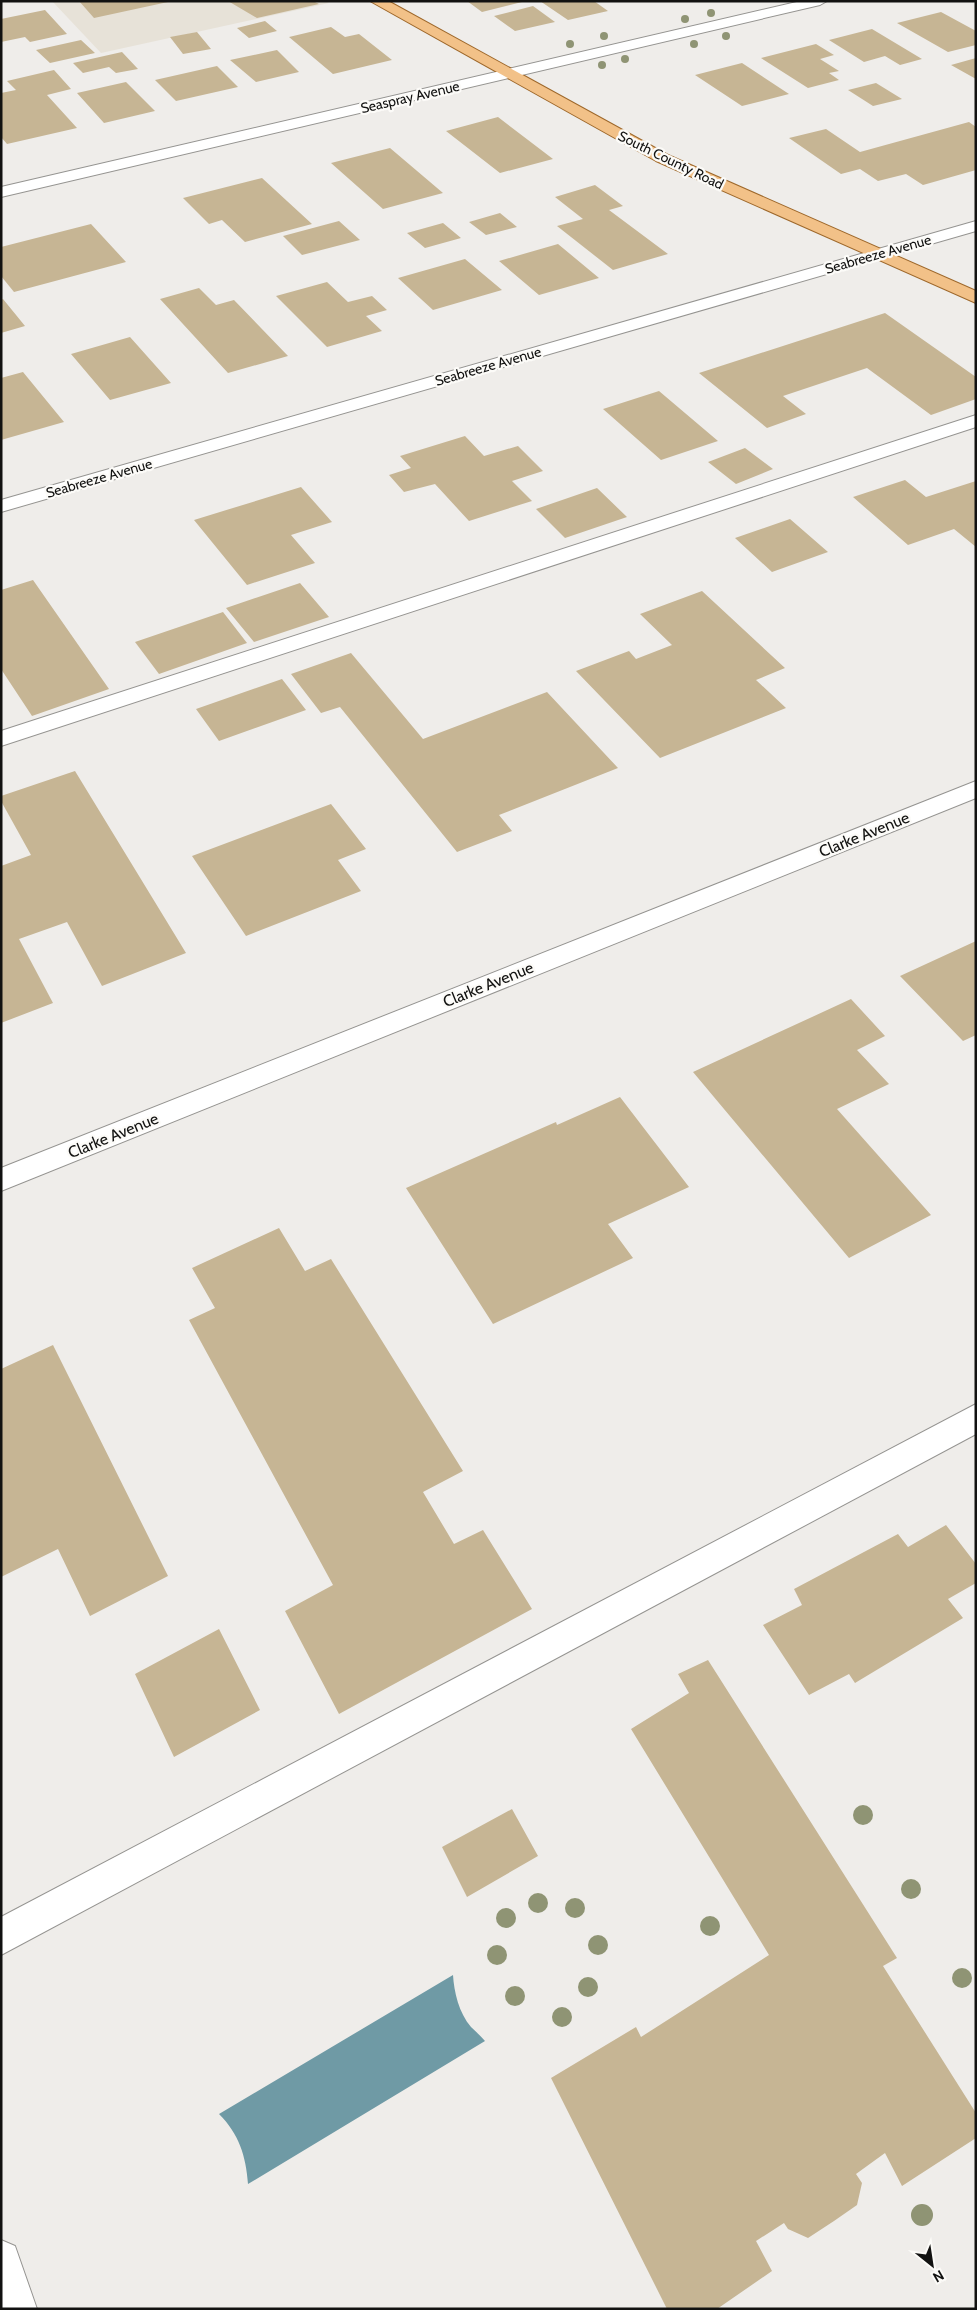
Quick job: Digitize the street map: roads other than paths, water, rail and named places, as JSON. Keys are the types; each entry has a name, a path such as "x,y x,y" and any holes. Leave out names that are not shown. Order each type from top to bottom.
{"main road":[{"name":"South County Road","path":"377,1 662,158 976,298"}],"street":[{"name":"Seaspray Avenue","path":"1,192 820,1"},
{"name":"Seabreeze Avenue","path":"1,506 976,226"},
{"path":"1,739 976,421"},
{"name":"Clarke Avenue","path":"1,1180 976,789"},
{"path":"1,1937 976,1418"},
{"path":"1,2260 17,2309"}],"water":[{"path":"453,1975 460,2009 471,2027 485,2041 248,2184 240,2146 232,2129 219,2114"}]}
